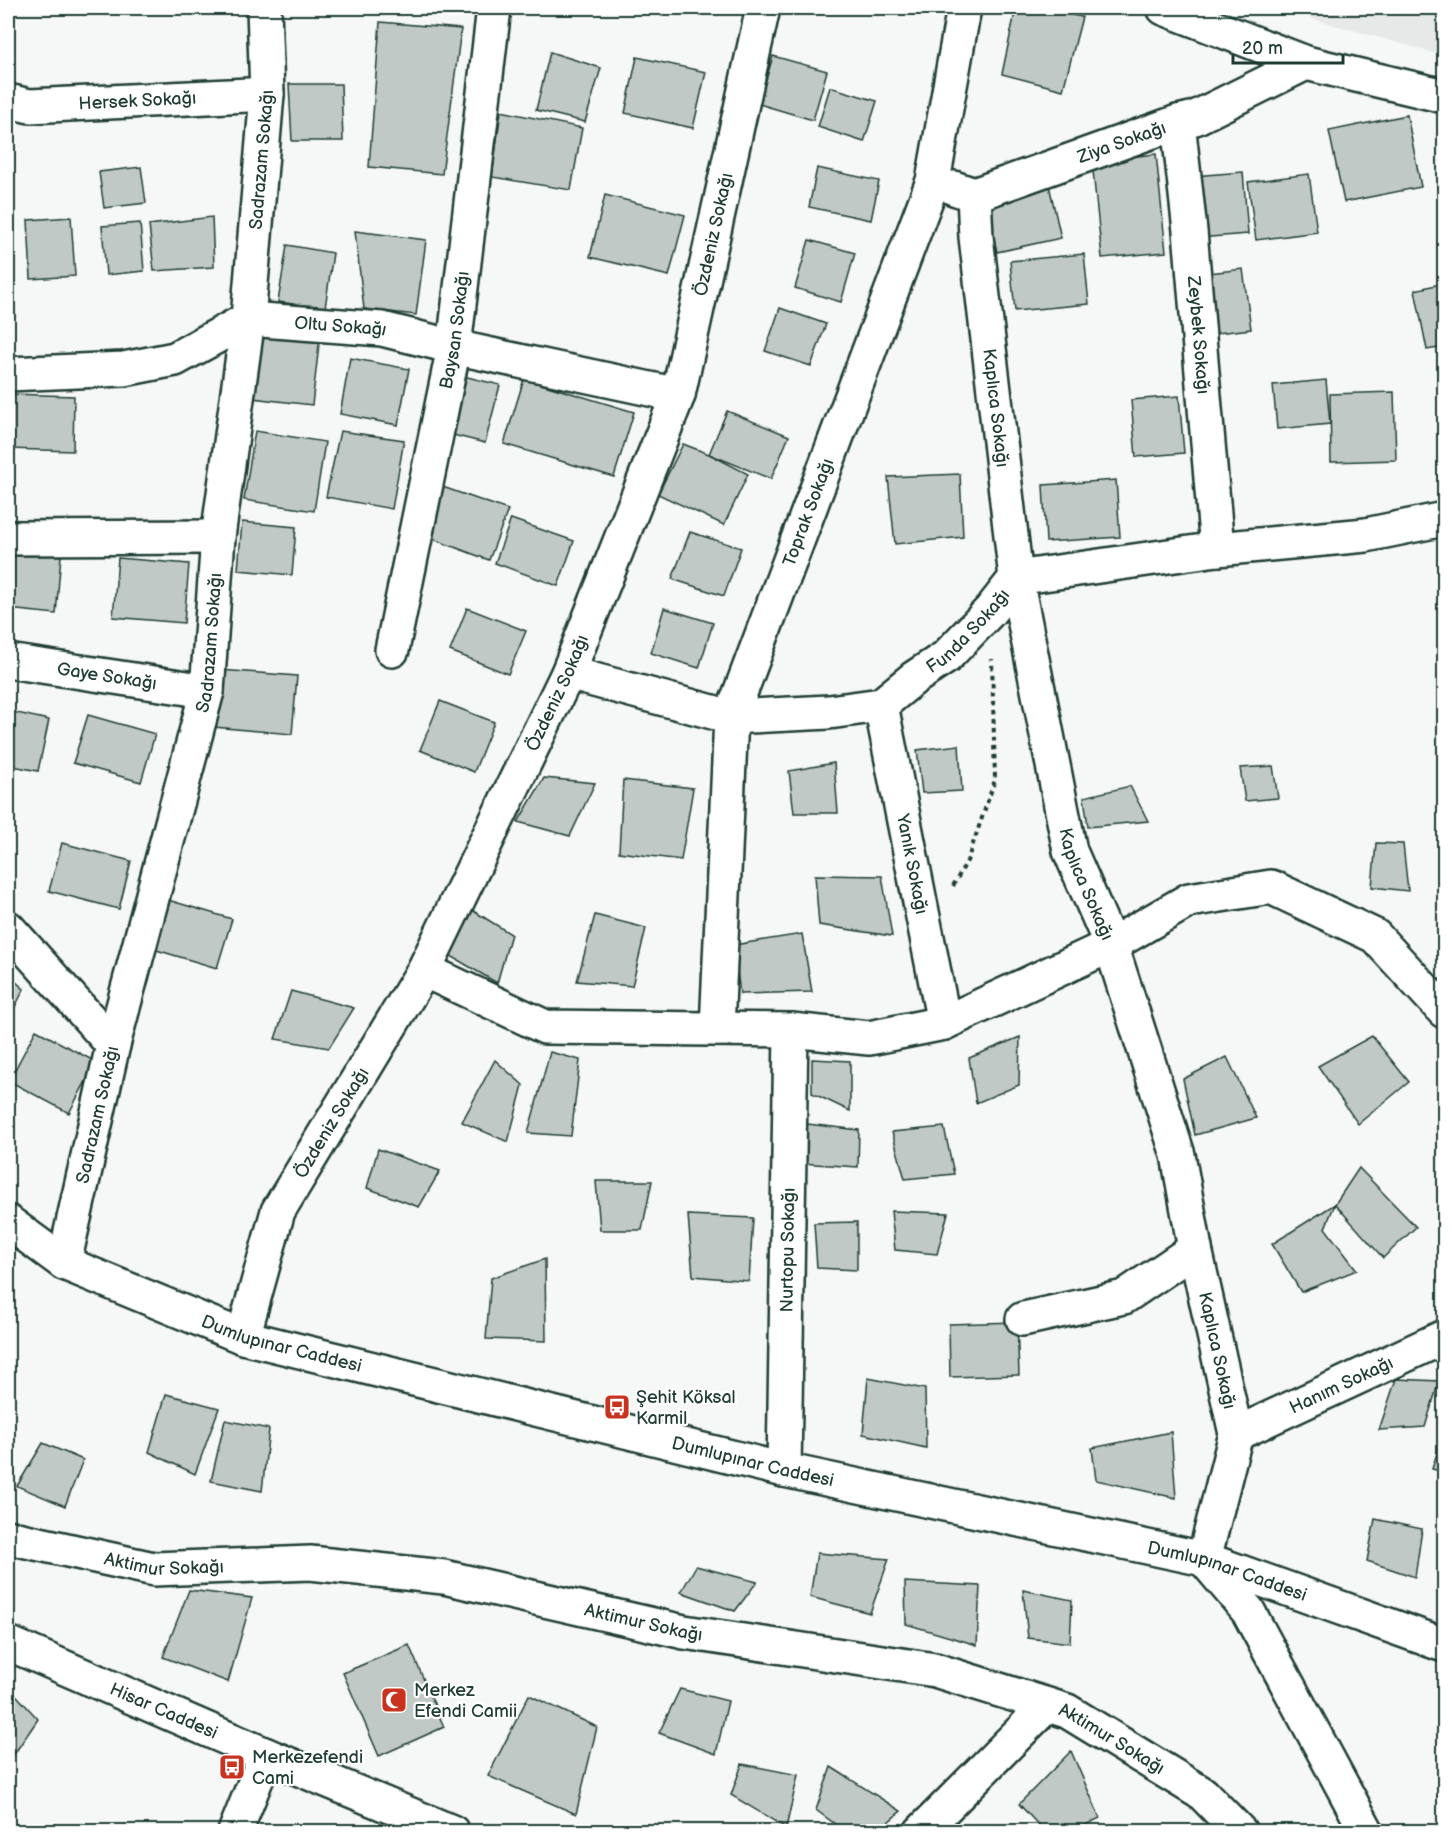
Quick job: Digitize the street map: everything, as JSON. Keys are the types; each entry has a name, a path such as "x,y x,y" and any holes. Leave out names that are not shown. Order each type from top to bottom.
{"street":[{"name":"Sadrazam Sokağı","path":"64,1263 113,1045 207,691 218,537 248,320 267,94 264,8"},
{"name":"Baysan Sokağı","path":"392,650 454,347 494,8"},
{"name":"Özdeniz Sokağı","path":"243,1337 278,1211 424,970 568,673 678,394 763,8"},
{"name":"Toprak Sokağı","path":"717,1029 731,717 933,181 964,8"},
{"path":"1164,8 1306,63 1444,96"},
{"name":"Ziya Sokağı","path":"974,195 1178,122 1195,118 1306,63"},
{"name":"Hersek Sokağı","path":"8,101 30,106 267,94"},
{"name":"Zeybek Sokağı","path":"1178,122 1190,231 1217,549"},
{"path":"933,181 974,195"},
{"name":"Kaplıca Sokağı","path":"974,195 976,237 1016,578 1070,851 1111,945 1178,1155 1195,1250 1236,1434 1204,1559"},
{"name":"Oltu Sokağı","path":"248,320 382,328 454,347 678,394"},
{"path":"8,374 124,369 175,359 248,320"},
{"name":"Funda Sokağı","path":"881,705 914,678 946,657 990,611 1016,578 1217,549 1366,535 1444,519"},
{"path":"8,538 218,537"},
{"name":"Gaye Sokağı","path":"8,661 207,691"},
{"path":"568,673 731,717 829,712 881,705"},
{"name":"Yanık Sokağı","path":"881,705 944,1023"},
{"path":"424,970 545,1027 792,1030 869,1038 944,1023 1111,945 1189,900 1271,887 1375,936 1444,1011"},
{"path":"8,928 113,1045"},
{"name":"Nurtopu Sokağı","path":"784,1470 792,1030"},
{"name":"Dumlupınar Caddesi","path":"8,1222 64,1263 243,1337 784,1470 1204,1559 1444,1645"},
{"path":"1023,1319 1124,1297 1195,1250"},
{"name":"Hanım Sokağı","path":"1236,1434 1444,1337"},
{"name":"Aktimur Sokağı","path":"8,1537 154,1569 310,1563 444,1577 684,1632 935,1670 1067,1712 1203,1794 1240,1832"},
{"path":"1204,1559 1248,1611 1367,1832"},
{"name":"Hisar Caddesi","path":"8,1643 266,1755 452,1832"},
{"path":"921,1832 1047,1705"},
{"path":"235,1832 266,1755"}],"path":[{"path":"927,931 967,861 995,780 990,611"}],"shaded area":[{"path":"1275,8 1444,8 1444,56"}],"building":[{"path":"1016,8 1038,8 1082,17 1063,90 1002,74"},
{"path":"380,22 461,29 442,174 369,167"},
{"path":"550,52 601,68 585,122 536,110"},
{"path":"773,56 827,71 813,120 759,104"},
{"path":"637,57 706,72 693,128 625,113"},
{"path":"289,84 341,84 343,141 292,141"},
{"path":"830,87 877,101 864,142 818,127"},
{"path":"501,111 582,128 571,190 492,177"},
{"path":"1407,115 1421,187 1344,202 1329,131"},
{"path":"1156,154 1166,252 1102,258 1092,161"},
{"path":"141,167 146,203 104,208 99,172"},
{"path":"817,168 879,181 871,220 809,207"},
{"path":"1243,172 1248,234 1198,238 1193,176"},
{"path":"1309,174 1317,232 1256,240 1248,182"},
{"path":"1049,185 1061,238 997,252 985,199"},
{"path":"605,195 685,215 669,276 590,257"},
{"path":"71,217 75,276 31,279 28,220"},
{"path":"212,217 214,267 154,271 149,225"},
{"path":"140,223 144,271 106,275 102,226"},
{"path":"355,231 426,240 416,315 364,309"},
{"path":"809,240 855,253 841,302 795,288"},
{"path":"287,245 333,253 325,308 278,302"},
{"path":"1084,254 1089,304 1015,311 1010,261"},
{"path":"1243,269 1251,329 1209,334 1201,274"},
{"path":"1444,283 1444,347 1427,350 1415,290"},
{"path":"780,308 826,324 811,366 765,351"},
{"path":"260,329 320,336 312,405 252,398"},
{"path":"350,358 409,369 398,425 340,414"},
{"path":"459,375 500,385 485,443 445,433"},
{"path":"524,379 634,412 614,477 504,444"},
{"path":"1326,380 1330,424 1277,429 1273,385"},
{"path":"1394,392 1396,460 1331,462 1330,394"},
{"path":"9,394 74,396 73,451 8,449"},
{"path":"1179,396 1184,453 1136,457 1131,400"},
{"path":"727,411 789,436 771,479 709,454"},
{"path":"255,431 325,442 314,511 244,500"},
{"path":"340,431 404,440 392,509 326,497"},
{"path":"683,444 709,454 748,474 724,525 658,494"},
{"path":"960,474 963,537 895,544 888,477"},
{"path":"1116,480 1120,537 1046,542 1043,485"},
{"path":"440,486 508,510 489,560 422,535"},
{"path":"511,519 574,541 558,586 495,563"},
{"path":"242,522 296,527 292,575 238,570"},
{"path":"690,532 741,548 724,596 672,579"},
{"path":"8,551 61,556 56,614 8,609"},
{"path":"118,558 189,564 184,623 113,617"},
{"path":"467,608 526,631 508,674 450,651"},
{"path":"664,608 713,623 699,668 651,653"},
{"path":"220,670 297,676 292,734 214,727"},
{"path":"440,701 494,722 474,772 420,750"},
{"path":"8,711 49,720 38,771 8,765"},
{"path":"88,715 155,734 141,782 73,763"},
{"path":"959,745 962,791 922,793 917,750"},
{"path":"834,763 838,813 794,813 789,771"},
{"path":"1273,766 1278,798 1245,801 1240,768"},
{"path":"544,778 595,783 570,836 518,822"},
{"path":"623,780 693,788 681,860 619,852"},
{"path":"1130,786 1148,821 1088,827 1084,797"},
{"path":"62,843 131,861 119,909 49,891"},
{"path":"1376,843 1403,844 1408,891 1372,887"},
{"path":"815,875 882,876 892,936 819,925"},
{"path":"168,900 232,919 217,968 153,949"},
{"path":"472,910 511,934 497,983 446,953"},
{"path":"595,915 646,928 632,986 577,981"},
{"path":"802,934 812,992 740,994 734,945"},
{"path":"8,975 24,989 8,1021"},
{"path":"291,991 354,1008 329,1048 275,1039"},
{"path":"36,1030 96,1062 69,1113 9,1081"},
{"path":"1372,1036 1409,1082 1358,1124 1318,1066"},
{"path":"1020,1037 1019,1085 976,1103 969,1058"},
{"path":"550,1052 580,1060 571,1136 528,1133"},
{"path":"1227,1057 1256,1118 1195,1135 1183,1079"},
{"path":"812,1059 850,1061 850,1111 812,1093"},
{"path":"495,1060 523,1085 508,1142 462,1122"},
{"path":"807,1124 859,1130 858,1167 801,1163"},
{"path":"944,1127 954,1174 905,1179 892,1132"},
{"path":"378,1149 440,1171 419,1207 367,1188"},
{"path":"1359,1168 1416,1227 1383,1258 1335,1204"},
{"path":"596,1181 652,1181 642,1230 600,1230"},
{"path":"1335,1204 1325,1228 1357,1270 1301,1292 1272,1244"},
{"path":"891,1211 948,1213 937,1254 895,1250"},
{"path":"688,1215 753,1218 749,1281 693,1276"},
{"path":"857,1222 857,1270 817,1268 814,1223"},
{"path":"545,1259 546,1341 486,1339 491,1278"},
{"path":"1017,1322 1019,1375 950,1377 949,1324"},
{"path":"868,1378 925,1389 926,1448 863,1434"},
{"path":"1396,1379 1439,1381 1425,1427 1379,1430"},
{"path":"166,1394 219,1408 195,1474 149,1452"},
{"path":"225,1420 269,1429 262,1491 211,1481"},
{"path":"1444,1431 1444,1472 1432,1469"},
{"path":"1171,1432 1176,1498 1096,1480 1092,1448"},
{"path":"43,1443 83,1460 65,1506 17,1486"},
{"path":"1375,1519 1422,1529 1415,1577 1367,1561"},
{"path":"817,1553 889,1559 870,1613 810,1597"},
{"path":"696,1566 757,1582 735,1611 681,1592"},
{"path":"905,1582 980,1586 977,1645 906,1624"},
{"path":"189,1590 252,1598 228,1682 163,1657"},
{"path":"1023,1590 1072,1600 1070,1643 1028,1638"},
{"name":"Merkez Efendi Camii","path":"409,1645 444,1727 379,1756 343,1673"},
{"path":"8,1686 38,1719 8,1763"},
{"path":"680,1689 728,1701 716,1754 659,1733"},
{"path":"529,1695 597,1727 576,1814 488,1776"},
{"path":"1071,1751 1100,1818 1071,1832 1045,1832 1019,1804"},
{"path":"742,1764 798,1775 786,1828 731,1795"},
{"path":"831,1767 901,1811 876,1832 846,1832 816,1810"}],"place":[{"name":"Şehit Köksal Karmil","path":"617,1407"},
{"name":"Merkez Efendi Camii","path":"394,1700"},
{"name":"Merkezefendi Cami","path":"232,1767"}]}
